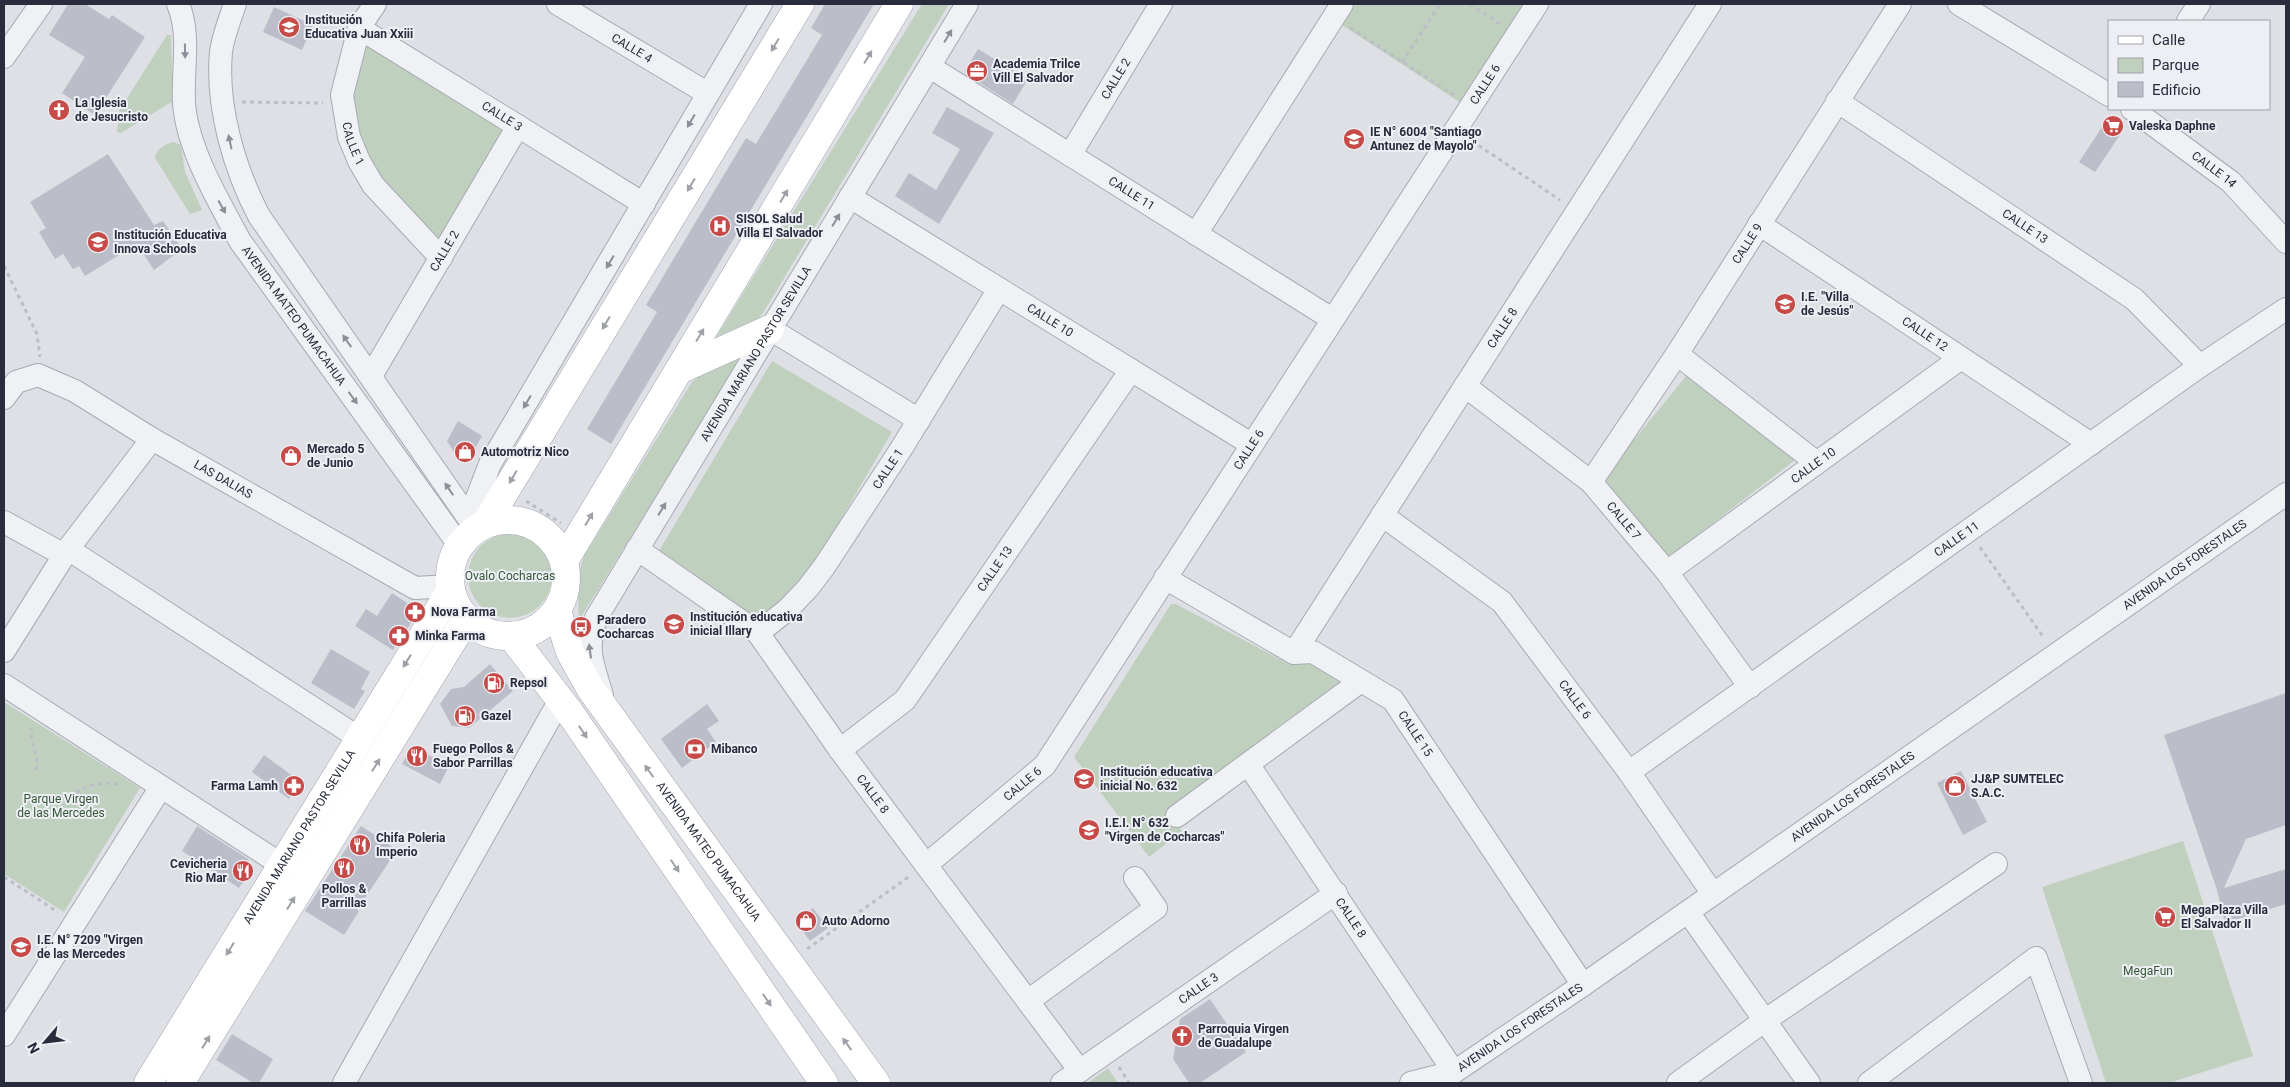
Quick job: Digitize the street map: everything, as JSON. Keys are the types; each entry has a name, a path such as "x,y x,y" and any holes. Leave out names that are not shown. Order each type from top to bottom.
{"main road":[{"path":"475,531 514,520 530,524 545,533 557,546 564,561 566,587 557,611 546,624 530,633 512,637 495,636 479,630 466,619 456,606 450,588 453,559 506,488 800,4"},
{"path":"564,561 900,4"},
{"path":"679,370 770,329"},
{"name":"AVENIDA MARIANO PASTOR SEVILLA","path":"148,1083 450,588"},
{"name":"AVENIDA MATEO PUMACAHUA","path":"557,611 570,652 580,672 608,715 876,1083"},
{"path":"180,1083 466,619"},
{"path":"512,637 560,700 824,1083"}],"street":[{"path":"4,57 40,4"},
{"name":"AVENIDA MATEO PUMACAHUA","path":"178,4 183,16 185,34 184,104 195,148 213,190 240,241 475,531"},
{"path":"235,4 221,52 224,102 234,158 244,188 259,216 371,376 475,531"},
{"name":"CALLE 1","path":"375,4 360,28 342,95 349,137 359,161 374,186 441,258"},
{"name":"CALLE 4","path":"558,4 707,93"},
{"path":"475,531 475,503 490,464 760,4"},
{"name":"AVENIDA MARIANO PASTOR SEVILLA","path":"608,715 592,661 589,639 596,618 967,4"},
{"name":"CALLE 2","path":"1070,155 1161,4"},
{"name":"CALLE 6","path":"926,865 1045,764 1536,4"},
{"name":"CALLE 8","path":"1294,653 1710,4"},
{"name":"CALLE 9","path":"1592,482 1677,354 1900,4"},
{"path":"1959,4 2108,94"},
{"path":"2189,20 2199,4"},
{"path":"1196,234 1347,11"},
{"name":"CALLE 3","path":"360,28 644,204"},
{"name":"CALLE 11","path":"930,67 1332,319"},
{"name":"CALLE 13","path":"1837,101 2134,299 2200,366"},
{"name":"CALLE 14","path":"2134,110 2231,182 2286,242"},
{"name":"CALLE 2","path":"371,376 518,126"},
{"name":"CALLE 10","path":"850,197 1251,444"},
{"name":"CALLE 12","path":"1759,224 2091,444"},
{"name":"CALLE 1","path":"758,633 787,610 808,588 919,420 999,289"},
{"name":"CALLE 11","path":"1629,772 2200,366 2286,309"},
{"path":"770,329 919,420"},
{"path":"1677,354 1816,463"},
{"name":"CALLE 10","path":"1667,572 1961,358"},
{"name":"CALLE 13","path":"840,750 905,700 1131,370"},
{"path":"4,398 21,379 38,374 44,377"},
{"name":"LAS DALIAS","path":"44,377 75,391 152,439 414,588 450,588"},
{"name":"CALLE 7","path":"1466,386 1592,482 1667,572 1750,687"},
{"path":"4,650 66,552 152,439"},
{"name":"AVENIDA LOS FORESTALES","path":"1411,1083 1454,1072 1688,912 2286,494"},
{"name":"CALLE 6","path":"1382,515 1502,602 1629,772 1713,894"},
{"path":"4,522 66,552 359,738"},
{"name":"CALLE 8","path":"637,549 758,633 840,750 1028,1001 1071,1077"},
{"name":"CALLE 15","path":"1165,578 1294,653 1313,652 1393,700 1582,985"},
{"path":"1177,816 1362,681"},
{"path":"4,685 282,865"},
{"path":"344,1083 560,700"},
{"name":"CALLE 8","path":"1248,764 1454,1072"},
{"path":"4,1034 161,787"},
{"path":"1678,1083 1764,1021 1996,864"},
{"path":"1028,1001 1156,908 1135,878"},
{"name":"CALLE 3","path":"1071,1077 1336,893"},
{"path":"1688,912 1809,1083"},
{"path":"1869,1083 2036,958 2081,1083"}],"path":[{"path":"1402,62 1440,4"},
{"path":"1470,4 1504,28"},
{"path":"1347,11 1347,26 1459,98"},
{"path":"224,102 343,103"},
{"path":"1455,129 1577,211"},
{"path":"4,266 37,334 44,377"},
{"path":"506,488 580,535"},
{"path":"1969,531 2055,655"},
{"path":"34,723 32,740 38,762 35,774"},
{"path":"70,798 78,790 90,786 106,783 122,784"},
{"path":"789,962 926,865"},
{"path":"4,878 75,922"}],"green space":[{"path":"922,4 949,4 763,313 758,319 716,337"},
{"path":"1355,4 1523,4 1461,103 1342,25"},
{"path":"167,35 171,35 173,101 121,133 117,132 119,111"},
{"path":"365,42 509,131 440,243 366,159 351,99"},
{"path":"173,142 181,145 185,172 202,210 190,214 155,158 161,147"},
{"path":"747,350 579,620 577,578 584,556 692,382 704,372"},
{"path":"772,361 892,432 814,565 765,617 757,622 659,551"},
{"path":"1687,375 1795,453 1795,460 1672,555 1663,555 1601,480"},
{"name":"Ovalo Cocharcas","path":"510,534 526,537 540,546 549,560 552,576 549,592 540,606 526,615 510,618 494,615 480,606 471,592 468,576 471,560 480,546 494,537"},
{"path":"1171,604 1176,604 1287,663 1314,658 1342,680 1166,811 1182,831 1149,857 1074,757"},
{"name":"Parque Virgen de las Mercedes","path":"4,702 140,788 64,912 4,874"},
{"name":"MegaFun","path":"2183,841 2253,1056 2169,1083 2106,1083 2042,887"},
{"path":"1108,1068 1118,1083 1088,1083"}],"building":[{"path":"68,4 85,4 109,19 112,15 145,37 95,115 62,93 85,57 49,35"},
{"path":"825,4 874,4 611,444 587,429 657,312 646,305 746,138 756,144 822,35 811,28"},
{"name":"Institución Educativa Juan Xxiii","path":"274,7 313,25 302,50 263,32"},
{"path":"978,49 1028,79 1013,104 966,74 965,71"},
{"path":"947,107 994,133 939,224 895,196 909,173 936,190 960,149 932,133"},
{"path":"2108,118 2124,129 2095,172 2079,162"},
{"path":"108,154 154,225 163,221 182,249 154,270 137,244 85,276 79,266 73,269 63,254 55,259 39,232 46,228 30,202"},
{"path":"458,421 482,436 469,459 459,460 447,441"},
{"path":"392,593 419,611 393,650 355,626 366,609 377,616"},
{"path":"331,649 370,672 361,689 365,691 354,709 311,683"},
{"name":"Gazel","path":"490,664 513,691 469,728 452,726 440,704 451,689 464,687"},
{"path":"2286,693 2286,825 2246,839 2224,888 2286,869 2286,904 2225,923 2217,890 2164,735"},
{"path":"707,704 719,721 707,729 716,742 682,768 661,739"},
{"path":"412,746 449,766 440,784 402,764"},
{"path":"264,755 301,782 289,799 252,772"},
{"path":"1961,771 1987,822 1963,835 1937,783"},
{"path":"197,826 248,859 251,870 239,888 182,851"},
{"path":"361,826 397,850 357,910 359,911 344,935 305,911"},
{"path":"813,908 828,928 810,941 795,921"},
{"path":"1210,999 1246,1052 1200,1083 1189,1083 1173,1059 1180,1019"},
{"path":"232,1034 273,1059 259,1083 253,1083 216,1060"}],"place":[{"name":"Institución Educativa Juan Xxiii","path":"289,27"},
{"name":"Academia Trilce Vill El Salvador","path":"977,71"},
{"name":"La Iglesia de Jesucristo","path":"59,110"},
{"name":"Valeska Daphne","path":"2113,126"},
{"name":"IE N° 6004 \"Santiago Antunez de Mayolo\"","path":"1354,139"},
{"name":"SISOL Salud Villa El Salvador","path":"720,226"},
{"name":"Institución Educativa Innova Schools","path":"98,242"},
{"name":"I.E. \"Villa de Jesús\"","path":"1785,304"},
{"name":"Automotriz Nico","path":"465,452"},
{"name":"Mercado 5 de Junio","path":"291,456"},
{"name":"Nova Farma","path":"415,612"},
{"name":"Institución educativa inicial Illary","path":"674,624"},
{"name":"Paradero Cocharcas","path":"581,627"},
{"name":"Minka Farma","path":"399,636"},
{"name":"Repsol","path":"494,683"},
{"name":"Gazel","path":"465,716"},
{"name":"Mibanco","path":"695,749"},
{"name":"Fuego Pollos & Sabor Parrillas","path":"417,756"},
{"name":"Institución educativa inicial No. 632","path":"1084,779"},
{"name":"Farma Lamh","path":"294,786"},
{"name":"JJ&P SUMTELEC S.A.C.","path":"1955,786"},
{"name":"I.E.I. N° 632 \"Virgen de Cocharcas\"","path":"1089,830"},
{"name":"Chifa Poleria Imperio","path":"360,845"},
{"name":"Pollos & Parrillas","path":"344,868"},
{"name":"Cevicheria Rio Mar","path":"243,871"},
{"name":"MegaPlaza Villa El Salvador II","path":"2165,917"},
{"name":"Auto Adorno","path":"806,921"},
{"name":"I.E. N° 7209 \"Virgen de las Mercedes","path":"21,947"},
{"name":"Parroquia Virgen de Guadalupe","path":"1182,1036"}]}
